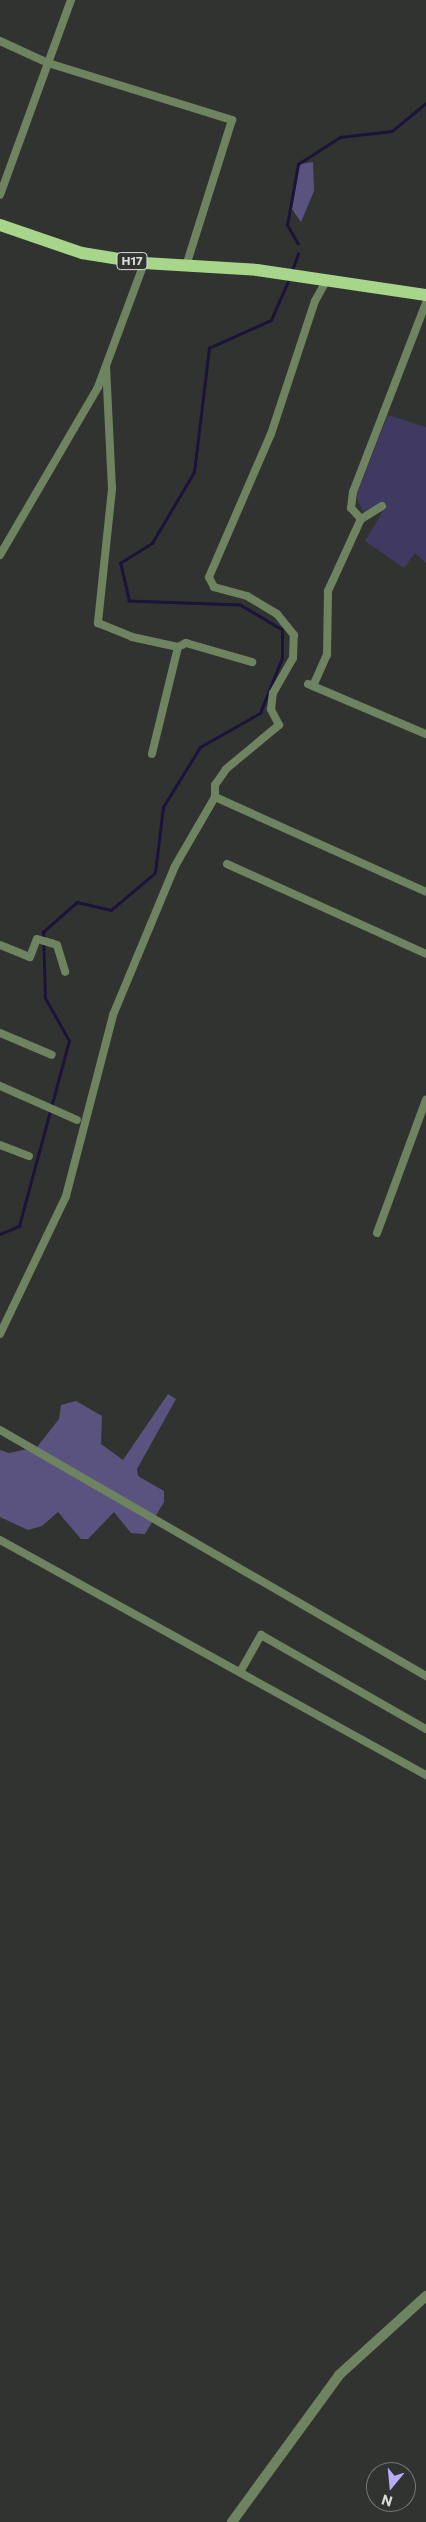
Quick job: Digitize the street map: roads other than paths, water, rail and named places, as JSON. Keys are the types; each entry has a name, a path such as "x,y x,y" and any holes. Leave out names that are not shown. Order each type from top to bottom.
{"main road":[{"name":"H17","path":"0,224 53,246 144,263 270,272 306,280 426,295"}],"street":[{"path":"0,195 71,0"},
{"path":"0,41 48,63 232,120 186,266"},
{"path":"0,555 106,366 144,263"},
{"path":"0,1334 66,1196 79,1154 85,1114 126,976 185,845 215,797 214,785 226,769 279,725 271,709 273,693 297,643 278,614 247,596 214,587 209,577 271,434 315,302 326,281"},
{"path":"361,520 351,508 353,492 426,303"},
{"path":"106,366 112,489 98,623 132,637 178,647 186,643 252,662"},
{"path":"382,506 361,520 328,591 327,655 310,685 426,734"},
{"path":"152,754 178,647"},
{"path":"215,797 426,892"},
{"path":"227,864 426,954"},
{"path":"0,945 30,957 40,940 57,945 65,972"},
{"path":"0,1032 52,1055"},
{"path":"0,1086 77,1120"},
{"path":"377,1233 426,1100"},
{"path":"0,1145 29,1156"},
{"path":"0,1430 426,1676"},
{"path":"0,1540 426,1775"},
{"path":"240,1672 260,1636 426,1729"},
{"path":"232,2522 339,2375 426,2296"}],"waterway":[{"path":"298,244 287,225 298,164 340,137 392,131 426,103"},
{"path":"292,271 298,254"},
{"path":"0,1234 19,1226 69,1041 45,998 43,932 77,902 111,910 155,873 163,807 200,747 260,713 282,658 282,630 240,605 129,601 120,563 152,543 194,472 209,348 271,320 289,279"}]}
